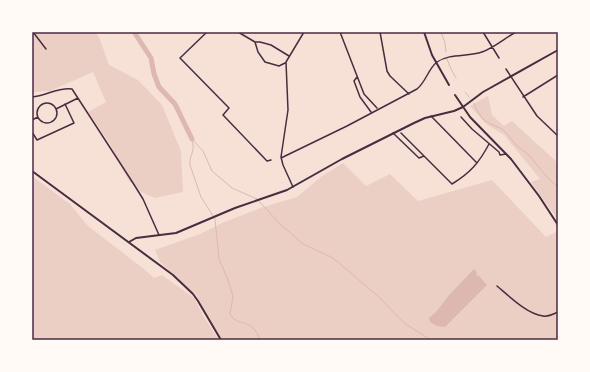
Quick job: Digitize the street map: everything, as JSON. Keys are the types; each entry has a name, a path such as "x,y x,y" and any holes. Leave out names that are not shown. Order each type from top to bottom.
{"street":[{"path":"32,32 46,49"},
{"path":"207,32 180,58 229,108 222,115 267,161 271,160"},
{"path":"238,32 255,42 271,45 289,56"},
{"path":"340,32 357,78 366,97 377,108"},
{"path":"380,32 387,71 390,76 409,94"},
{"path":"424,32 432,55 449,85"},
{"path":"483,32 499,58"},
{"path":"281,158 409,94 421,86 436,63 446,58 481,53 516,32"},
{"path":"293,187 281,161 288,110 286,62 303,33"},
{"path":"255,42 258,52 265,62 279,66 286,62"},
{"path":"129,242 136,238 159,236 182,231 219,214 293,187 342,159 419,120 463,107 482,92 558,50"},
{"path":"506,68 537,116 558,136"},
{"path":"524,97 558,76"},
{"path":"357,78 354,81 360,97 371,112"},
{"path":"32,96 48,94 63,88 72,89 136,188 147,207 159,236"},
{"path":"455,95 476,124 506,154 539,196 558,226"},
{"path":"55,109 78,98"},
{"path":"42,104 51,104 55,109 56,112 54,118 49,122 43,121 38,117 38,108 42,104"},
{"path":"32,132 37,140 74,124 65,104"},
{"path":"431,116 477,163"},
{"path":"32,120 38,117"},
{"path":"461,117 472,129 499,152 500,155 506,154"},
{"path":"393,133 419,158 424,156"},
{"path":"401,133 450,184 467,175 483,155 489,144"},
{"path":"32,172 173,275 193,294 221,340"},
{"path":"497,286 524,307 542,316 550,316 558,312"}],"shaded area":[{"path":"32,32 95,32 99,37 109,65 138,80 162,105 181,151 183,192 155,198 141,192 129,181 110,144 88,112 106,102 93,72 50,91 32,92"},
{"path":"488,96 492,115 504,126 512,121 558,163 558,220 531,182 540,179 504,135 486,124 470,106"},
{"path":"343,163 366,186 390,174 418,201 492,180 546,237 558,231 558,340 222,340 196,295 160,262 155,250 200,234 222,223 263,207 297,197 322,176"},
{"path":"32,176 70,204 88,226 154,278 162,275 194,298 219,340 32,340"},
{"path":"474,269 477,272 476,275 479,276 487,285 445,327 437,326 430,322 429,318"}],"waterway":[{"path":"134,32 151,58 154,74 159,87 175,104 192,139"},
{"path":"441,32 445,43 446,52"},
{"path":"447,59 456,78"},
{"path":"465,92 469,97"},
{"path":"474,103 483,119 502,129 517,146 528,154 547,177 558,187"},
{"path":"192,139 203,151 212,171 232,188 257,199 279,223 303,244 331,257 338,262 380,298 404,323 431,340"},
{"path":"192,139 193,151 190,158 190,165 201,197 215,219 219,259 233,296 230,314 237,321 253,328 260,340"}]}
